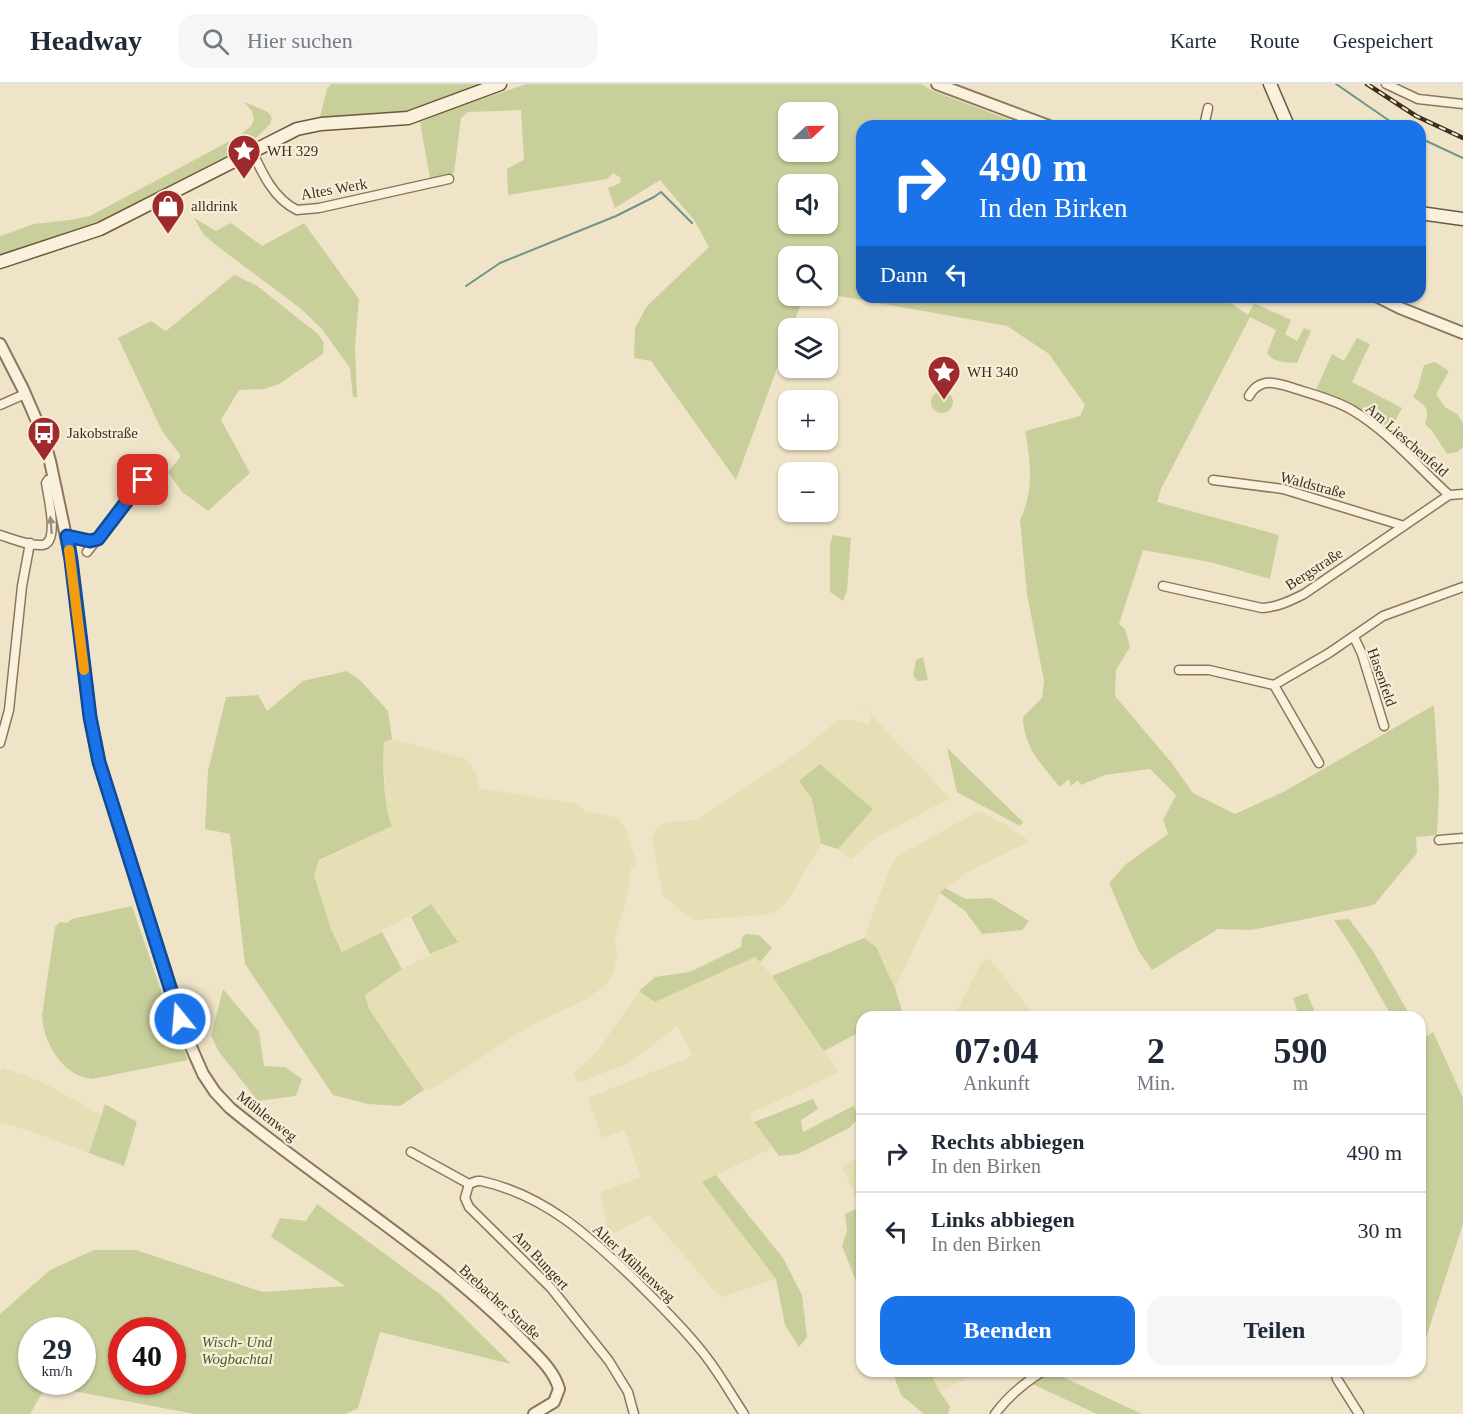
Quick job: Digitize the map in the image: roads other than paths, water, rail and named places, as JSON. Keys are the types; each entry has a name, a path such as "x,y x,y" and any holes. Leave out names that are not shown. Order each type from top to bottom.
{"main road":[{"path":"0,262 100,229 304,127 408,118 500,84"},
{"path":"1270,84 1285,120"},
{"path":"1426,214 1463,219"}],"street":[{"path":"937,84 1033,120"},
{"path":"1386,84 1418,99 1463,105"},
{"path":"1205,120 1208,108"},
{"name":"Altes Werk","path":"252,151 270,185 283,200 297,210 319,208 449,179"},
{"path":"1390,303 1463,333"},
{"name":"Mühlenweg","path":"0,344 42,433 67,536 90,717 99,762 180,1019 203,1074 215,1092 235,1112 438,1267"},
{"name":"Am Lieschenfeld","path":"1249,396 1252,390 1260,384 1280,383 1341,404 1381,431 1449,495"},
{"path":"0,405 25,394"},
{"path":"87,552 150,471"},
{"path":"0,536 30,543 47,544 52,537 46,483 53,479"},
{"name":"Waldstraße","path":"1213,480 1283,489 1404,526"},
{"path":"1449,495 1463,494"},
{"name":"Bergstraße","path":"1163,586 1262,608 1290,602 1449,495"},
{"path":"67,536 90,541 98,539"},
{"path":"0,743 9,710 22,586 30,543"},
{"path":"1179,670 1209,670 1274,685 1391,613 1463,587"},
{"name":"Hasenfeld","path":"1354,637 1362,654 1384,726"},
{"path":"1274,685 1319,763"},
{"path":"1439,840 1463,838"},
{"path":"411,1152 469,1184"},
{"name":"Alter Mühlenweg","path":"469,1184 477,1180 514,1191 569,1221 606,1252 664,1309 700,1349 744,1414"},
{"name":"Am Bungert","path":"469,1184 465,1198 469,1208 551,1288 609,1361 628,1392 633,1414"},
{"name":"Brebacher Straße","path":"438,1267 502,1319 540,1358 557,1382 559,1389 557,1398 549,1406 534,1414"},
{"path":"994,1414 1008,1397 1032,1377"},
{"path":"1336,1377 1359,1414"}],"waterway":[{"path":"1336,84 1388,120"},
{"path":"1426,141 1463,158"},
{"path":"466,286 500,263 616,216 661,192 692,223"}],"railway":[{"path":"1367,84 1425,120"},
{"path":"1426,121 1463,138"}],"place":[{"name":"WH 329","path":"244,180"},
{"name":"alldrink","path":"168,235"},
{"name":"WH 340","path":"944,401"},
{"name":"Jakobstraße","path":"44,462"}],"park label":[{"name":"Wisch- Und Wogbachtal","path":"237,1350"}]}
